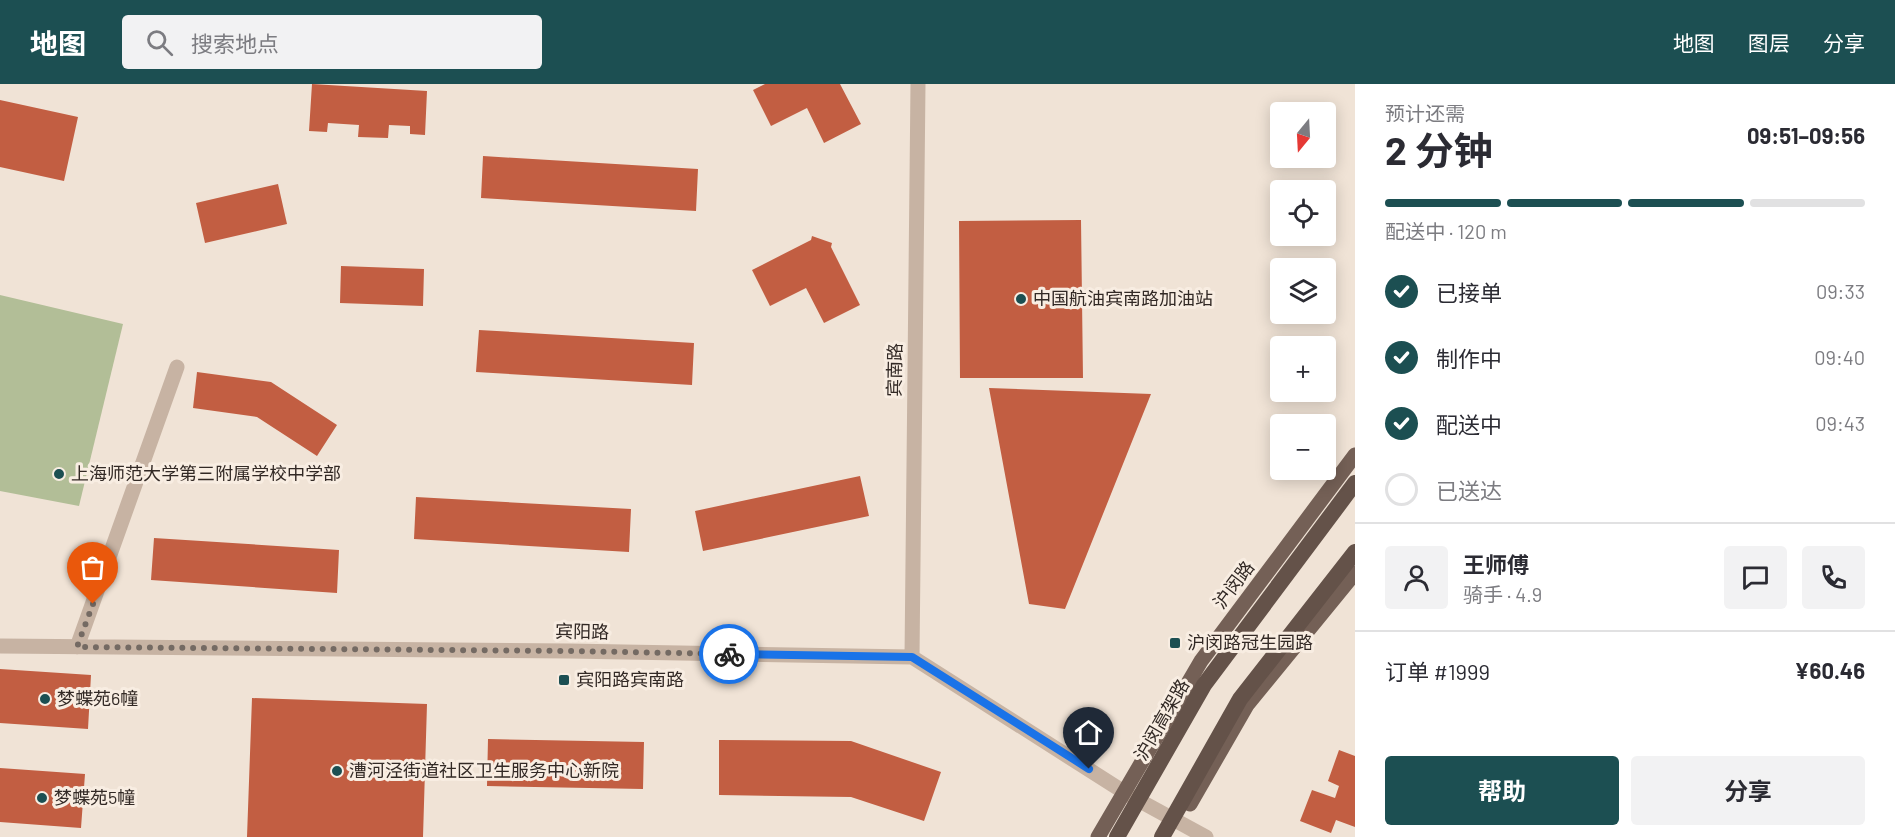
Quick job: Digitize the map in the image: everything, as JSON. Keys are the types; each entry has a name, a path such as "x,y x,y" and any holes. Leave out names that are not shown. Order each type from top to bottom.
{"highway":[{"name":"沪闵高架路","path":"1117,837 1204,685 1355,483"},
{"path":"1162,837 1240,699 1355,552"}],"main road":[{"name":"沪闵路","path":"1098,837 1201,661 1355,455"},
{"path":"1175,830 1247,705 1355,573"}],"street":[{"name":"宾南路","path":"912,657 918,84"},
{"path":"77,647 177,368"},
{"name":"宾阳路","path":"0,646 569,651 912,657"},
{"path":"912,657 1124,792 1175,830 1206,837"}],"green space":[{"path":"0,295 123,324 79,506 0,491"}],"building":[{"path":"312,84 427,91 425,135 410,134 410,126 389,125 388,138 358,137 359,125 328,123 327,132 309,131"},
{"path":"765,84 840,84 861,124 824,143 807,108 771,126 753,90"},
{"path":"0,100 78,117 64,181 0,167"},
{"path":"483,156 698,169 696,211 481,198"},
{"path":"278,184 287,224 205,243 196,203"},
{"name":"中国航油宾南路加油站","path":"1081,220 1083,378 960,378 959,221"},
{"path":"812,236 832,243 831,247 860,305 824,323 806,288 770,306 752,270 811,240"},
{"path":"341,266 424,269 423,306 340,303"},
{"path":"479,330 694,343 692,385 476,372"},
{"path":"197,372 271,382 337,425 317,456 257,417 193,408"},
{"path":"989,388 1151,394 1065,609 1029,604"},
{"path":"860,476 869,516 703,551 695,511"},
{"path":"416,497 631,509 629,552 414,539"},
{"path":"154,538 339,550 337,593 151,580"},
{"name":"梦蝶苑6幢","path":"0,669 91,675 88,729 0,723"},
{"name":"漕河泾街道社区卫生服务中心新院","path":"252,698 427,704 423,837 247,837"},
{"path":"488,739 644,742 643,789 487,786"},
{"path":"719,740 851,741 941,772 924,821 851,797 719,795"},
{"path":"1339,750 1355,756 1355,827 1336,820 1331,833 1300,821 1312,790 1335,798 1339,786 1328,781"},
{"name":"梦蝶苑5幢","path":"0,768 85,774 81,828 0,822"}],"way so far":[{"path":"93,604 77,647 729,654"}],"place":[{"name":"中国航油宾南路加油站","path":"1021,299"},
{"name":"上海师范大学第三附属学校中学部","path":"59,474"},
{"name":"沪闵路冠生园路","path":"1175,643"},
{"name":"宾阳路宾南路","path":"564,680"},
{"name":"梦蝶苑6幢","path":"45,699"},
{"name":"漕河泾街道社区卫生服务中心新院","path":"337,771"},
{"name":"梦蝶苑5幢","path":"42,798"}],"route":[{"path":"729,654 912,657 1089,769"}]}
